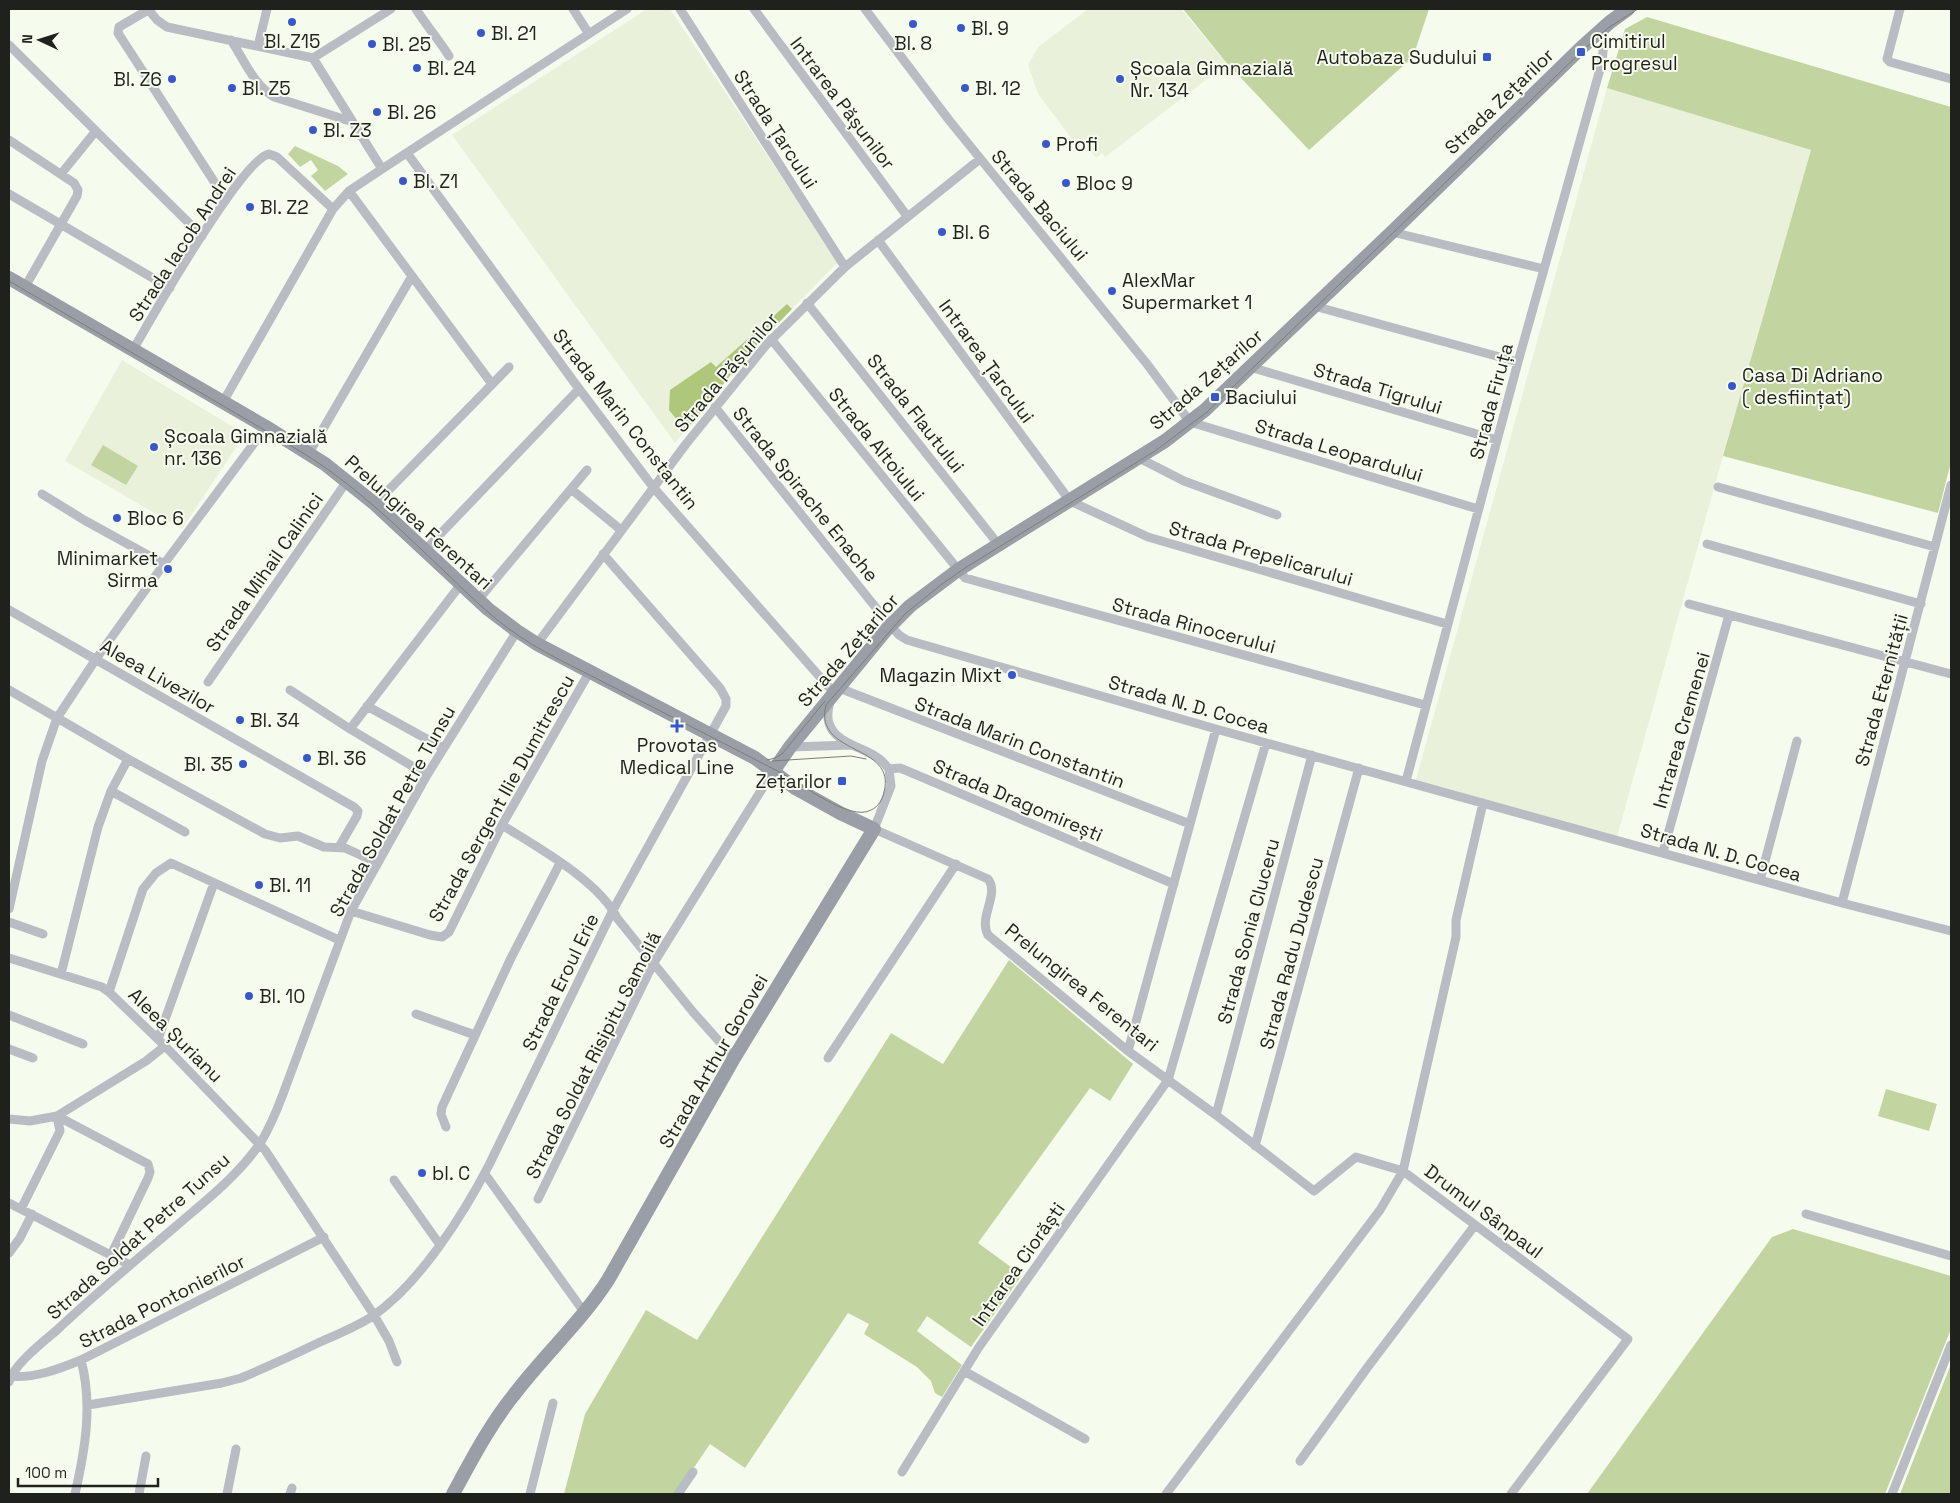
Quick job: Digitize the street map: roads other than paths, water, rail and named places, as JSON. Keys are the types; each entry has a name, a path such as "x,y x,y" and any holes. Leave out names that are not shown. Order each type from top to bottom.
{"main road":[{"name":"Strada Zețarilor","path":"772,772 790,747 891,625 910,606 958,570 1139,458 1190,422 1392,232 1600,30 1628,9"},
{"name":"Prelungirea Ferentari","path":"9,278 309,453 375,504 478,600 517,631 537,644 755,758 772,772 824,805 874,829"},
{"path":"755,758 775,754 790,747"},
{"name":"Strada Arthur Gorovei","path":"453,1494 512,1396 601,1292 734,1058 874,829"}],"street":[{"path":"226,200 118,33 119,27 148,9 157,20 167,27 313,58 389,9"},
{"path":"258,46 267,9"},
{"path":"416,9 449,56"},
{"path":"573,9 589,34"},
{"path":"223,402 333,209 349,191 627,9"},
{"name":"Strada Țarcului","path":"680,9 845,267"},
{"name":"Intrarea Pășunilor","path":"754,9 907,216"},
{"name":"Strada Baciului","path":"865,9 980,159 1114,322 1190,422"},
{"path":"1900,9 1887,59 1890,62 1951,79"},
{"name":"Strada Firuța","path":"1406,781 1518,362 1602,62 1604,41 1600,30"},
{"path":"232,40 256,80 267,93 274,97 353,122"},
{"path":"9,45 202,236"},
{"path":"313,58 382,169"},
{"path":"61,174 95,132"},
{"path":"9,140 74,183 78,190 25,288"},
{"name":"Strada Marin Constantin","path":"408,152 579,389 653,487 835,693 1190,824"},
{"name":"Strada Iacob Andrei","path":"133,350 226,200 255,163 265,155 269,154 282,161 333,209"},
{"name":"Strada Pășunilor","path":"537,644 653,487 771,339 845,267 980,159"},
{"path":"349,191 492,384"},
{"path":"9,194 170,288"},
{"path":"1392,232 1544,269"},
{"name":"Intrarea Țarcului","path":"878,240 1070,501"},
{"path":"309,453 412,276"},
{"name":"Strada Flautului","path":"807,303 998,544"},
{"path":"1314,306 1518,362"},
{"name":"Strada Altoiului","path":"771,339 958,570"},
{"path":"375,504 510,367"},
{"name":"Strada Tigrului","path":"1250,367 1497,440"},
{"path":"424,550 579,389"},
{"name":"Strada Spirache Enache","path":"715,407 891,625"},
{"name":"Strada Leopardului","path":"1190,422 1478,509"},
{"path":"9,908 42,761 57,718 96,659 164,564 266,427"},
{"path":"1139,458 1184,480 1277,515"},
{"path":"478,600 587,470"},
{"name":"Strada Mihail Calinici","path":"208,682 347,481"},
{"name":"Strada Eternității","path":"1842,902 1951,485"},
{"path":"1718,487 1935,547"},
{"path":"571,489 621,530"},
{"path":"42,494 84,520 164,564"},
{"name":"Strada Prepelicarului","path":"1070,501 1129,530 1148,537 1447,624"},
{"path":"1941,526 1951,528"},
{"path":"1707,544 1920,604"},
{"name":"Strada Eroul Erie","path":"88,1405 222,1383 241,1378 354,1327 374,1315 408,1284 459,1219 485,1174 613,910 726,706 724,694 603,554"},
{"name":"Strada Rinocerului","path":"958,570 965,578 971,581 1425,705"},
{"path":"350,729 461,584"},
{"path":"1688,604 1951,674"},
{"name":"Aleea Livezilor","path":"9,610 354,807 358,811 357,816 339,848"},
{"name":"Intrarea Cremenei","path":"1663,852 1729,616"},
{"name":"Strada N. D. Cocea","path":"891,625 903,638 927,647 1266,743 1951,931"},
{"name":"Strada Soldat Petre Tunsu","path":"9,1378 32,1353 89,1300 222,1186 243,1165 260,1143 272,1122 283,1094 351,911 427,775 517,631"},
{"name":"Strada Sergent Ilie Dumitrescu","path":"351,911 430,935 438,937 446,935 452,927 502,825 590,671"},
{"path":"9,690 128,759 265,834 280,838 298,836 316,845 358,853 378,863"},
{"path":"290,690 350,729 427,775"},
{"name":"Strada Dragomirești","path":"835,693 828,717 829,725 836,734 874,755 890,769 905,770 1174,884"},
{"path":"367,706 444,748"},
{"path":"1128,1051 1216,729"},
{"path":"1760,880 1797,741"},
{"name":"Intrarea Ciorăști","path":"902,1472 964,1371 1168,1080 1266,743"},
{"name":"Strada Dragomirești","path":"790,747 853,745"},
{"name":"Strada Sonia Cluceru","path":"1216,1115 1312,755"},
{"path":"61,974 90,851 111,791 128,759"},
{"name":"Strada Radu Dudescu","path":"1255,1146 1359,768"},
{"path":"874,829 891,786 890,769"},
{"name":"Strada Soldat Risipitu Samoilă","path":"538,1199 653,964 772,772"},
{"path":"111,791 185,832"},
{"path":"1166,1494 1380,1210 1402,1171 1456,937 1456,920 1483,803"},
{"path":"502,825 560,863 600,893 653,964 734,1058"},
{"name":"Prelungirea Ferentari","path":"874,829 984,877 990,882 991,892 985,928 988,934 1128,1051 1216,1115 1314,1191"},
{"name":"Aleea Șurianu","path":"214,883 170,863 156,873 143,889 109,992 260,1143"},
{"path":"446,1127 441,1114 442,1107 511,958 560,863"},
{"path":"828,1058 956,864"},
{"path":"158,1039 214,883 339,940"},
{"path":"9,922 43,934"},
{"path":"9,958 102,987 109,992"},
{"path":"416,1014 475,1035"},
{"path":"9,1016 83,1044"},
{"path":"9,1119 22,1121 47,1119 57,1116 146,1061 165,1046"},
{"path":"9,1049 33,1058"},
{"path":"21,1209 60,1131 57,1116"},
{"path":"57,1116 148,1164 150,1172 148,1178 111,1255"},
{"path":"260,1143 374,1315 389,1342 397,1362"},
{"name":"Drumul Sânpaul","path":"1314,1191 1356,1157 1402,1171 1628,1339 1511,1494"},
{"path":"485,1174 584,1312"},
{"path":"394,1180 440,1245"},
{"path":"9,1203 130,1265"},
{"path":"9,1253 20,1238 32,1214"},
{"path":"1806,1214 1951,1256"},
{"path":"1300,1462 1367,1368 1475,1224"},
{"name":"Strada Pontonierilor","path":"9,1378 40,1374 81,1360 324,1237"},
{"path":"1892,1494 1951,1345"},
{"path":"75,1494 85,1441 88,1405 81,1360"},
{"path":"964,1371 1085,1439"},
{"path":"530,1494 553,1404"},
{"path":"227,1494 236,1449"},
{"path":"139,1494 146,1456"},
{"path":"678,1494 693,1472"}],"tram line":[{"path":"9,281 277,437 329,470 380,511 492,616 533,645 783,774 839,807 862,812 874,809 880,803 884,792 885,776 879,765 868,756 842,742 831,733 825,721 826,705 905,614 965,568 1155,451 1207,412 1581,52 1608,28 1638,9"},
{"path":"767,760 782,754 825,701"},
{"path":"772,761 851,756 866,759"}],"place":[{"name":"Bl. Z15","path":"292,22"},
{"name":"Bl. 8","path":"913,24"},
{"name":"Bl. 9","path":"961,28"},
{"name":"Bl. 21","path":"481,33"},
{"name":"Bl. 25","path":"372,44"},
{"name":"Cimitirul Progresul","path":"1581,52"},
{"name":"Autobaza Sudului","path":"1487,57"},
{"name":"Bl. 24","path":"417,68"},
{"name":"Bl. Z6","path":"172,79"},
{"name":"Școala Gimnazială Nr. 134","path":"1120,79"},
{"name":"Bl. Z5","path":"232,88"},
{"name":"Bl. 12","path":"965,88"},
{"name":"Bl. 26","path":"377,112"},
{"name":"Bl. Z3","path":"313,130"},
{"name":"Profi","path":"1046,144"},
{"name":"Bl. Z1","path":"403,181"},
{"name":"Bloc 9","path":"1066,183"},
{"name":"Bl. Z2","path":"250,207"},
{"name":"Bl. 6","path":"942,232"},
{"name":"AlexMar Supermarket 1","path":"1112,291"},
{"name":"Casa Di Adriano ( desființat)","path":"1732,386"},
{"name":"Baciului","path":"1215,397"},
{"name":"Școala Gimnazială nr. 136","path":"154,447"},
{"name":"Bloc 6","path":"117,518"},
{"name":"Minimarket Sirma","path":"168,569"},
{"name":"Magazin Mixt","path":"1012,675"},
{"name":"Bl. 34","path":"240,720"},
{"name":"Provotas Medical Line","path":"677,726"},
{"name":"Bl. 36","path":"307,758"},
{"name":"Bl. 35","path":"243,764"},
{"name":"Zețarilor","path":"842,781"},
{"name":"Bl. 11","path":"259,885"},
{"name":"Bl. 10","path":"249,996"},
{"name":"bl. C","path":"422,1173"}]}
